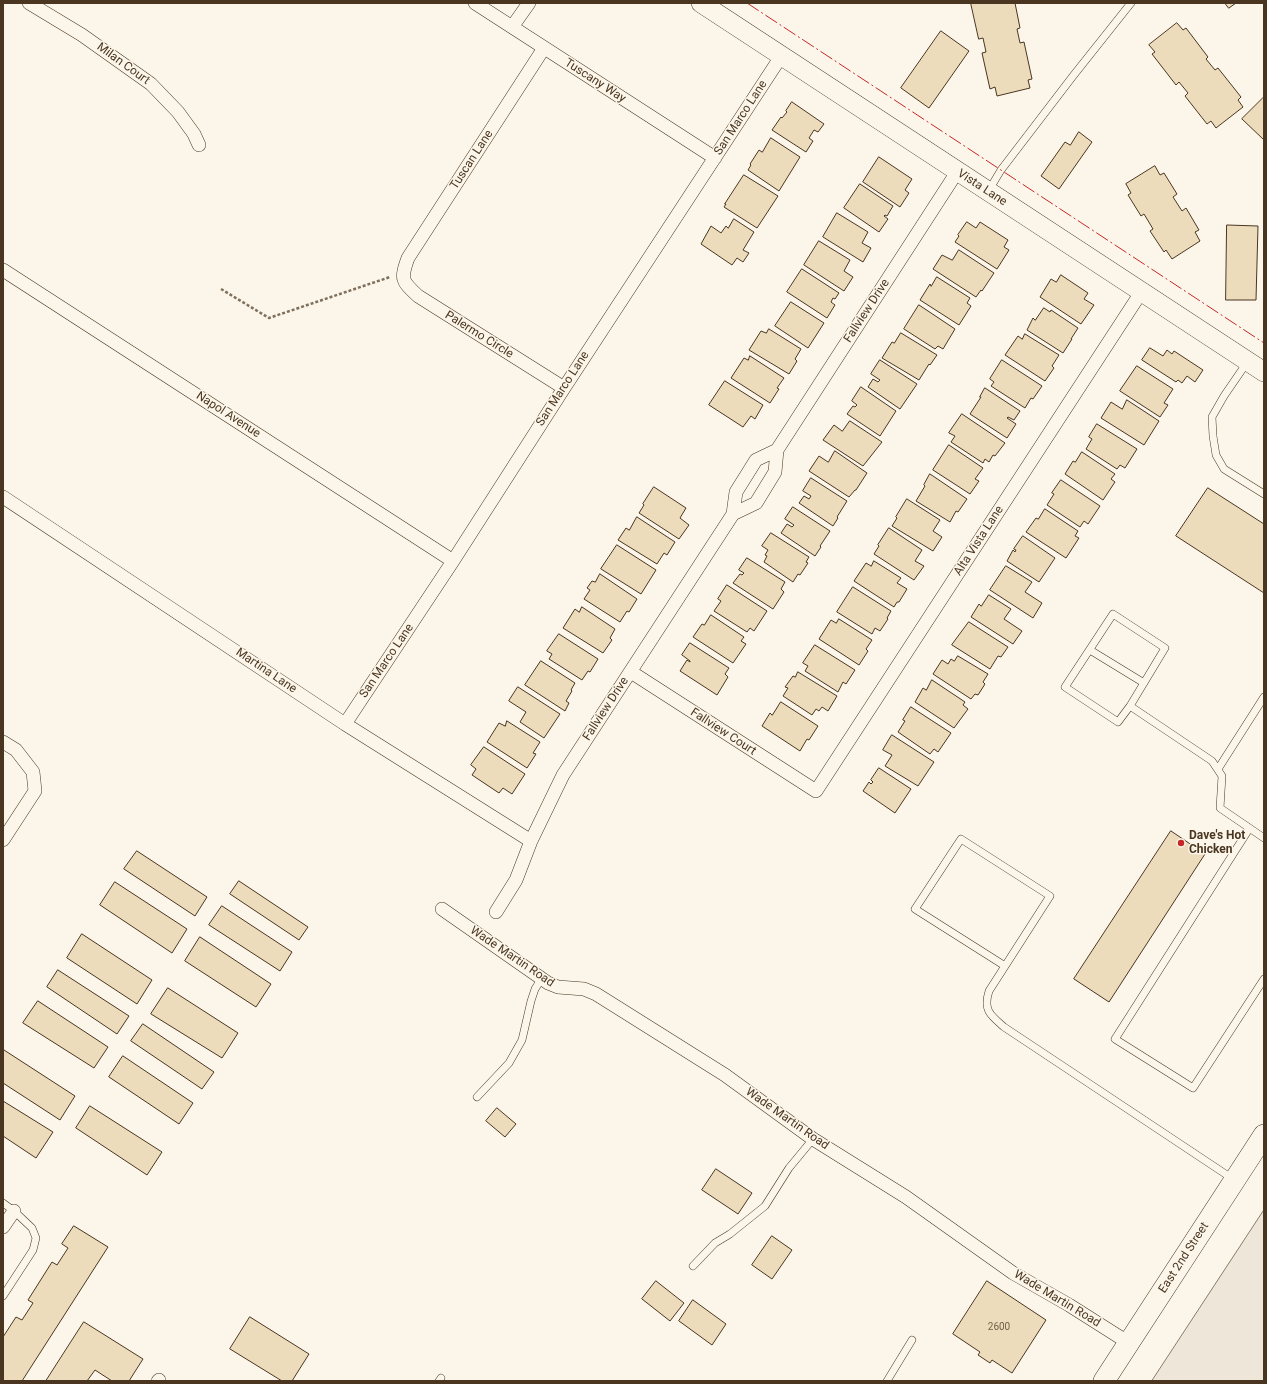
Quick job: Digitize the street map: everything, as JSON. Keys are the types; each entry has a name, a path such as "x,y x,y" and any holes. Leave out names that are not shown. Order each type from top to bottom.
{"main road":[{"name":"East 2nd Street","path":"1104,1381 1264,1135"}],"street":[{"name":"Milan Court","path":"29,3 82,35 151,84 178,112 194,134 199,145"},
{"name":"Tuscany Way","path":"475,3 715,158"},
{"path":"512,27 529,3"},
{"name":"Vista Lane","path":"701,3 1264,372"},
{"name":"Tuscan Lane","path":"402,273 408,258 544,48"},
{"name":"San Marco Lane","path":"345,724 782,56"},
{"name":"Fallview Drive","path":"733,514 756,503 775,472 777,450 957,172"},
{"name":"Napol Avenue","path":"3,270 453,561"},
{"name":"Palermo Circle","path":"402,273 405,284 418,296 564,388"},
{"name":"Alta Vista Lane","path":"816,791 1142,291"},
{"name":"Fallview Drive","path":"496,912 516,880 531,841 563,775 733,514 736,492 756,460 777,450"},
{"name":"Martina Lane","path":"3,497 345,724 531,841"},
{"name":"Fallview Court","path":"631,672 816,791"},
{"path":"3,742 16,750 33,772 35,791 3,840"},
{"name":"Wade Martin Road","path":"442,910 542,978 558,987 584,989 596,994 725,1075 813,1139 906,1197 1013,1273 1069,1305 1129,1343"},
{"path":"3,1228 8,1207"}],"lane":[{"path":"988,192 1001,170 1131,3"},
{"path":"1248,361 1224,396 1212,417 1213,436 1216,455 1224,469 1264,494"},
{"path":"1113,614 1165,648 1130,706 1118,722 1065,687 1090,650 1113,614"},
{"path":"1090,650 1144,683"},
{"path":"1218,769 1264,697"},
{"path":"1130,706 1212,761 1222,776 1220,808 1264,838"},
{"path":"1249,829 1115,1039 1193,1088 1264,978"},
{"path":"1005,966 915,909 961,838 1050,896 989,991 986,1002 991,1015 1004,1027 1235,1180"},
{"path":"477,1097 509,1063 522,1040 530,1001 542,978"},
{"path":"693,1266 715,1243 730,1234 765,1206 789,1168 813,1139"},
{"path":"3,1296 33,1250 36,1238 32,1228 8,1207"},
{"path":"887,1381 912,1340"}],"path":[{"path":"221,289 269,318 402,273"}],"shaded area":[{"path":"1264,1210 1264,1381 1152,1381"}],"building":[{"path":"971,3 1015,3 1020,28 1017,29 1020,43 1024,42 1032,79 1028,80 1030,88 997,96 995,87 990,89 982,53 986,52 983,38 979,39"},
{"path":"1225,3 1236,3 1229,8"},
{"path":"1177,23 1183,30 1186,28 1208,57 1206,59 1215,70 1218,68 1241,97 1238,100 1243,107 1216,128 1211,121 1207,124 1185,96 1188,93 1179,82 1176,85 1152,54 1155,52 1149,45"},
{"path":"941,31 969,51 929,108 901,88"},
{"path":"1264,98 1264,140 1242,119"},
{"path":"792,102 824,124 818,132 814,130 809,138 813,141 806,152 772,130 781,117 782,118 787,112 786,111"},
{"path":"1079,132 1092,142 1059,189 1041,176 1065,142 1070,145"},
{"path":"771,138 800,157 779,191 748,170 759,150 762,152"},
{"path":"879,157 912,179 905,190 909,193 900,207 863,182"},
{"path":"1155,166 1160,175 1164,173 1177,194 1173,197 1182,211 1186,208 1199,230 1195,232 1200,241 1172,259 1166,250 1164,252 1150,231 1153,229 1144,214 1141,216 1128,195 1131,193 1126,184"},
{"path":"744,175 778,196 757,228 724,207"},
{"path":"860,184 893,206 887,216 884,216 888,219 879,232 844,208"},
{"path":"837,213 868,232 862,243 871,248 863,262 823,237"},
{"path":"734,219 754,232 743,250 749,253 743,262 737,258 732,265 701,244 711,226 721,233 726,226 728,228"},
{"path":"967,222 976,228 980,222 1008,240 1004,247 1009,250 997,269 955,242"},
{"path":"1227,225 1258,226 1256,300 1226,300"},
{"path":"819,241 850,260 844,271 853,277 844,291 804,265"},
{"path":"959,250 994,273 976,297 933,269 942,255 952,260"},
{"path":"802,269 839,293 831,302 835,305 827,318 787,292"},
{"path":"1061,275 1088,293 1084,299 1094,305 1081,324 1040,297 1051,279 1056,282"},
{"path":"937,277 970,298 967,303 971,306 959,325 920,300 930,284 931,286"},
{"path":"791,302 824,323 808,348 775,326"},
{"path":"919,305 955,329 943,349 938,346 935,349 904,329"},
{"path":"1044,308 1050,312 1051,310 1078,328 1063,353 1027,330 1033,318 1035,320"},
{"path":"769,329 801,349 795,359 797,361 789,374 749,350 761,331 766,333"},
{"path":"901,333 937,355 930,365 929,364 919,380 882,358 892,342 894,343"},
{"path":"1025,334 1059,355 1052,366 1054,368 1045,381 1005,355 1018,336 1022,339"},
{"path":"1150,348 1163,356 1167,350 1172,354 1174,351 1203,370 1195,382 1187,376 1182,383 1178,380 1176,382 1142,360"},
{"path":"750,356 784,378 777,388 779,389 770,403 731,378 744,358 748,360"},
{"path":"880,360 917,384 900,409 868,387 873,379 878,382 880,380 871,374"},
{"path":"1002,360 1042,386 1033,399 1031,398 1025,408 991,386 994,382 990,379"},
{"path":"1137,366 1173,389 1164,403 1168,405 1160,417 1120,391"},
{"path":"725,381 763,405 755,419 751,416 743,427 709,405"},
{"path":"861,387 896,411 880,436 847,414 853,406 855,407 857,405 852,401"},
{"path":"985,388 1020,411 1014,420 1008,417 1007,418 1016,424 1007,438 970,414"},
{"path":"1127,400 1159,421 1144,445 1101,418 1111,402 1122,409"},
{"path":"962,414 1005,443 995,456 993,455 989,462 985,459 983,463 951,442 955,436 949,433"},
{"path":"850,421 882,442 863,466 823,440 834,425 842,431"},
{"path":"1097,424 1137,449 1125,468 1120,465 1117,469 1086,449 1092,439 1089,437"},
{"path":"949,445 983,468 975,479 979,481 970,494 933,470"},
{"path":"835,451 867,473 856,490 849,497 809,471 819,456 828,462"},
{"path":"1082,452 1115,474 1111,479 1115,482 1103,500 1065,474 1073,461 1075,462"},
{"path":"930,474 967,499 958,512 956,511 950,522 916,501"},
{"path":"811,478 847,501 833,526 799,503 804,496 809,499 811,496 803,491"},
{"path":"1061,480 1100,506 1088,524 1084,521 1080,527 1047,505 1054,494 1052,493"},
{"path":"654,487 686,508 680,518 689,525 679,539 639,513"},
{"path":"1208,488 1264,524 1264,593 1176,536"},
{"path":"907,499 940,520 933,531 942,537 933,551 892,526"},
{"path":"793,507 830,531 815,556 781,533 787,524 792,527 794,525 785,519"},
{"path":"1045,509 1078,531 1075,536 1079,538 1066,558 1026,532 1036,518 1038,519"},
{"path":"637,517 675,542 667,555 664,553 657,564 618,540 626,528 629,530"},
{"path":"889,528 922,550 915,561 924,566 914,580 874,554"},
{"path":"771,533 809,557 806,562 808,563 793,582 764,562 767,556 765,555 768,550 762,546"},
{"path":"1023,536 1055,558 1039,582 1007,561 1013,550 1015,552 1016,550 1014,549"},
{"path":"617,545 656,570 641,594 601,569"},
{"path":"747,558 785,582 781,589 784,592 773,609 733,583 740,574 742,575 744,573 739,570"},
{"path":"874,561 901,578 897,583 907,589 894,607 854,581 866,563 871,566"},
{"path":"1006,566 1032,582 1025,592 1042,603 1033,618 990,590"},
{"path":"600,574 637,599 629,612 627,611 620,622 584,599 590,590 587,588 592,581 595,582"},
{"path":"727,585 767,611 754,631 750,628 747,632 714,611 721,601 718,599"},
{"path":"853,587 891,611 887,618 888,619 880,631 875,628 872,634 837,612"},
{"path":"989,595 1011,609 1004,619 1022,631 1013,644 971,617 979,604 981,606"},
{"path":"582,607 615,629 610,638 612,640 603,653 563,628 575,609 579,612"},
{"path":"711,615 744,637 741,641 746,644 733,663 693,637 702,624 704,625"},
{"path":"839,619 872,640 866,649 868,651 859,665 819,639 831,620 836,623"},
{"path":"969,622 1008,647 1001,657 998,656 990,669 952,645"},
{"path":"559,634 598,659 590,672 588,671 582,680 549,659 552,654 547,651"},
{"path":"690,643 729,668 725,674 728,677 717,695 680,671 687,660 690,662 682,655"},
{"path":"815,645 855,670 846,684 843,682 838,692 805,671 808,666 803,663"},
{"path":"958,656 988,674 983,682 985,684 978,695 975,694 971,699 933,674 942,660 948,664 951,659 954,661"},
{"path":"541,661 575,683 566,701 569,703 565,711 525,685"},
{"path":"798,672 837,696 828,711 822,707 819,711 816,709 812,715 783,696 788,688 785,687"},
{"path":"932,680 965,702 963,705 968,709 954,728 915,702 923,688 926,690"},
{"path":"518,687 560,714 544,738 520,722 526,712 509,701"},
{"path":"781,702 818,726 809,740 807,739 800,751 762,726 770,713 772,715"},
{"path":"911,707 951,733 938,752 934,749 930,754 898,732"},
{"path":"507,721 540,742 533,753 536,754 527,768 487,742 499,723 505,726"},
{"path":"892,735 934,762 918,786 885,766 892,755 883,750"},
{"path":"484,747 525,774 512,794 503,788 499,793 472,775 476,769 471,765"},
{"path":"879,768 911,789 895,813 863,791 869,782 871,784 873,782 871,780"},
{"path":"1171,831 1205,854 1109,1002 1074,979"},
{"path":"137,851 207,897 195,916 124,869"},
{"path":"239,881 308,927 299,940 230,894"},
{"path":"115,882 187,929 172,953 100,905"},
{"path":"222,906 292,952 280,971 209,925"},
{"path":"82,934 152,980 137,1004 67,958"},
{"path":"200,937 271,984 256,1007 185,961"},
{"path":"58,970 129,1016 117,1034 47,987"},
{"path":"168,988 238,1033 222,1058 151,1014"},
{"path":"38,1001 108,1047 94,1068 23,1023"},
{"path":"143,1024 214,1072 202,1089 131,1041"},
{"path":"4,1050 75,1096 60,1120 3,1083"},
{"path":"123,1056 193,1103 179,1124 109,1077"},
{"path":"3,1101 53,1132 36,1158 3,1136"},
{"path":"90,1106 162,1152 147,1175 76,1128"},
{"path":"497,1108 516,1124 505,1137 486,1121"},
{"path":"716,1169 752,1193 738,1214 702,1190"},
{"path":"74,1226 108,1247 22,1381 3,1381 3,1337 16,1317 22,1320 33,1303 28,1300 52,1262 57,1265 68,1248 62,1244"},
{"path":"772,1236 792,1250 772,1279 752,1265"},
{"path":"656,1281 684,1303 670,1321 642,1299"},
{"path":"987,1281 1046,1320 1012,1373 992,1360 990,1363 978,1355 980,1352 953,1334"},
{"path":"693,1300 726,1324 712,1345 679,1321"},
{"path":"250,1317 309,1354 292,1381 282,1381 230,1349"},
{"path":"84,1322 143,1359 129,1381 112,1381 95,1370 87,1381 46,1381"}],"power":[{"path":"747,3 1264,343"}],"place":[{"name":"Dave's Hot Chicken","path":"1181,843"}]}
